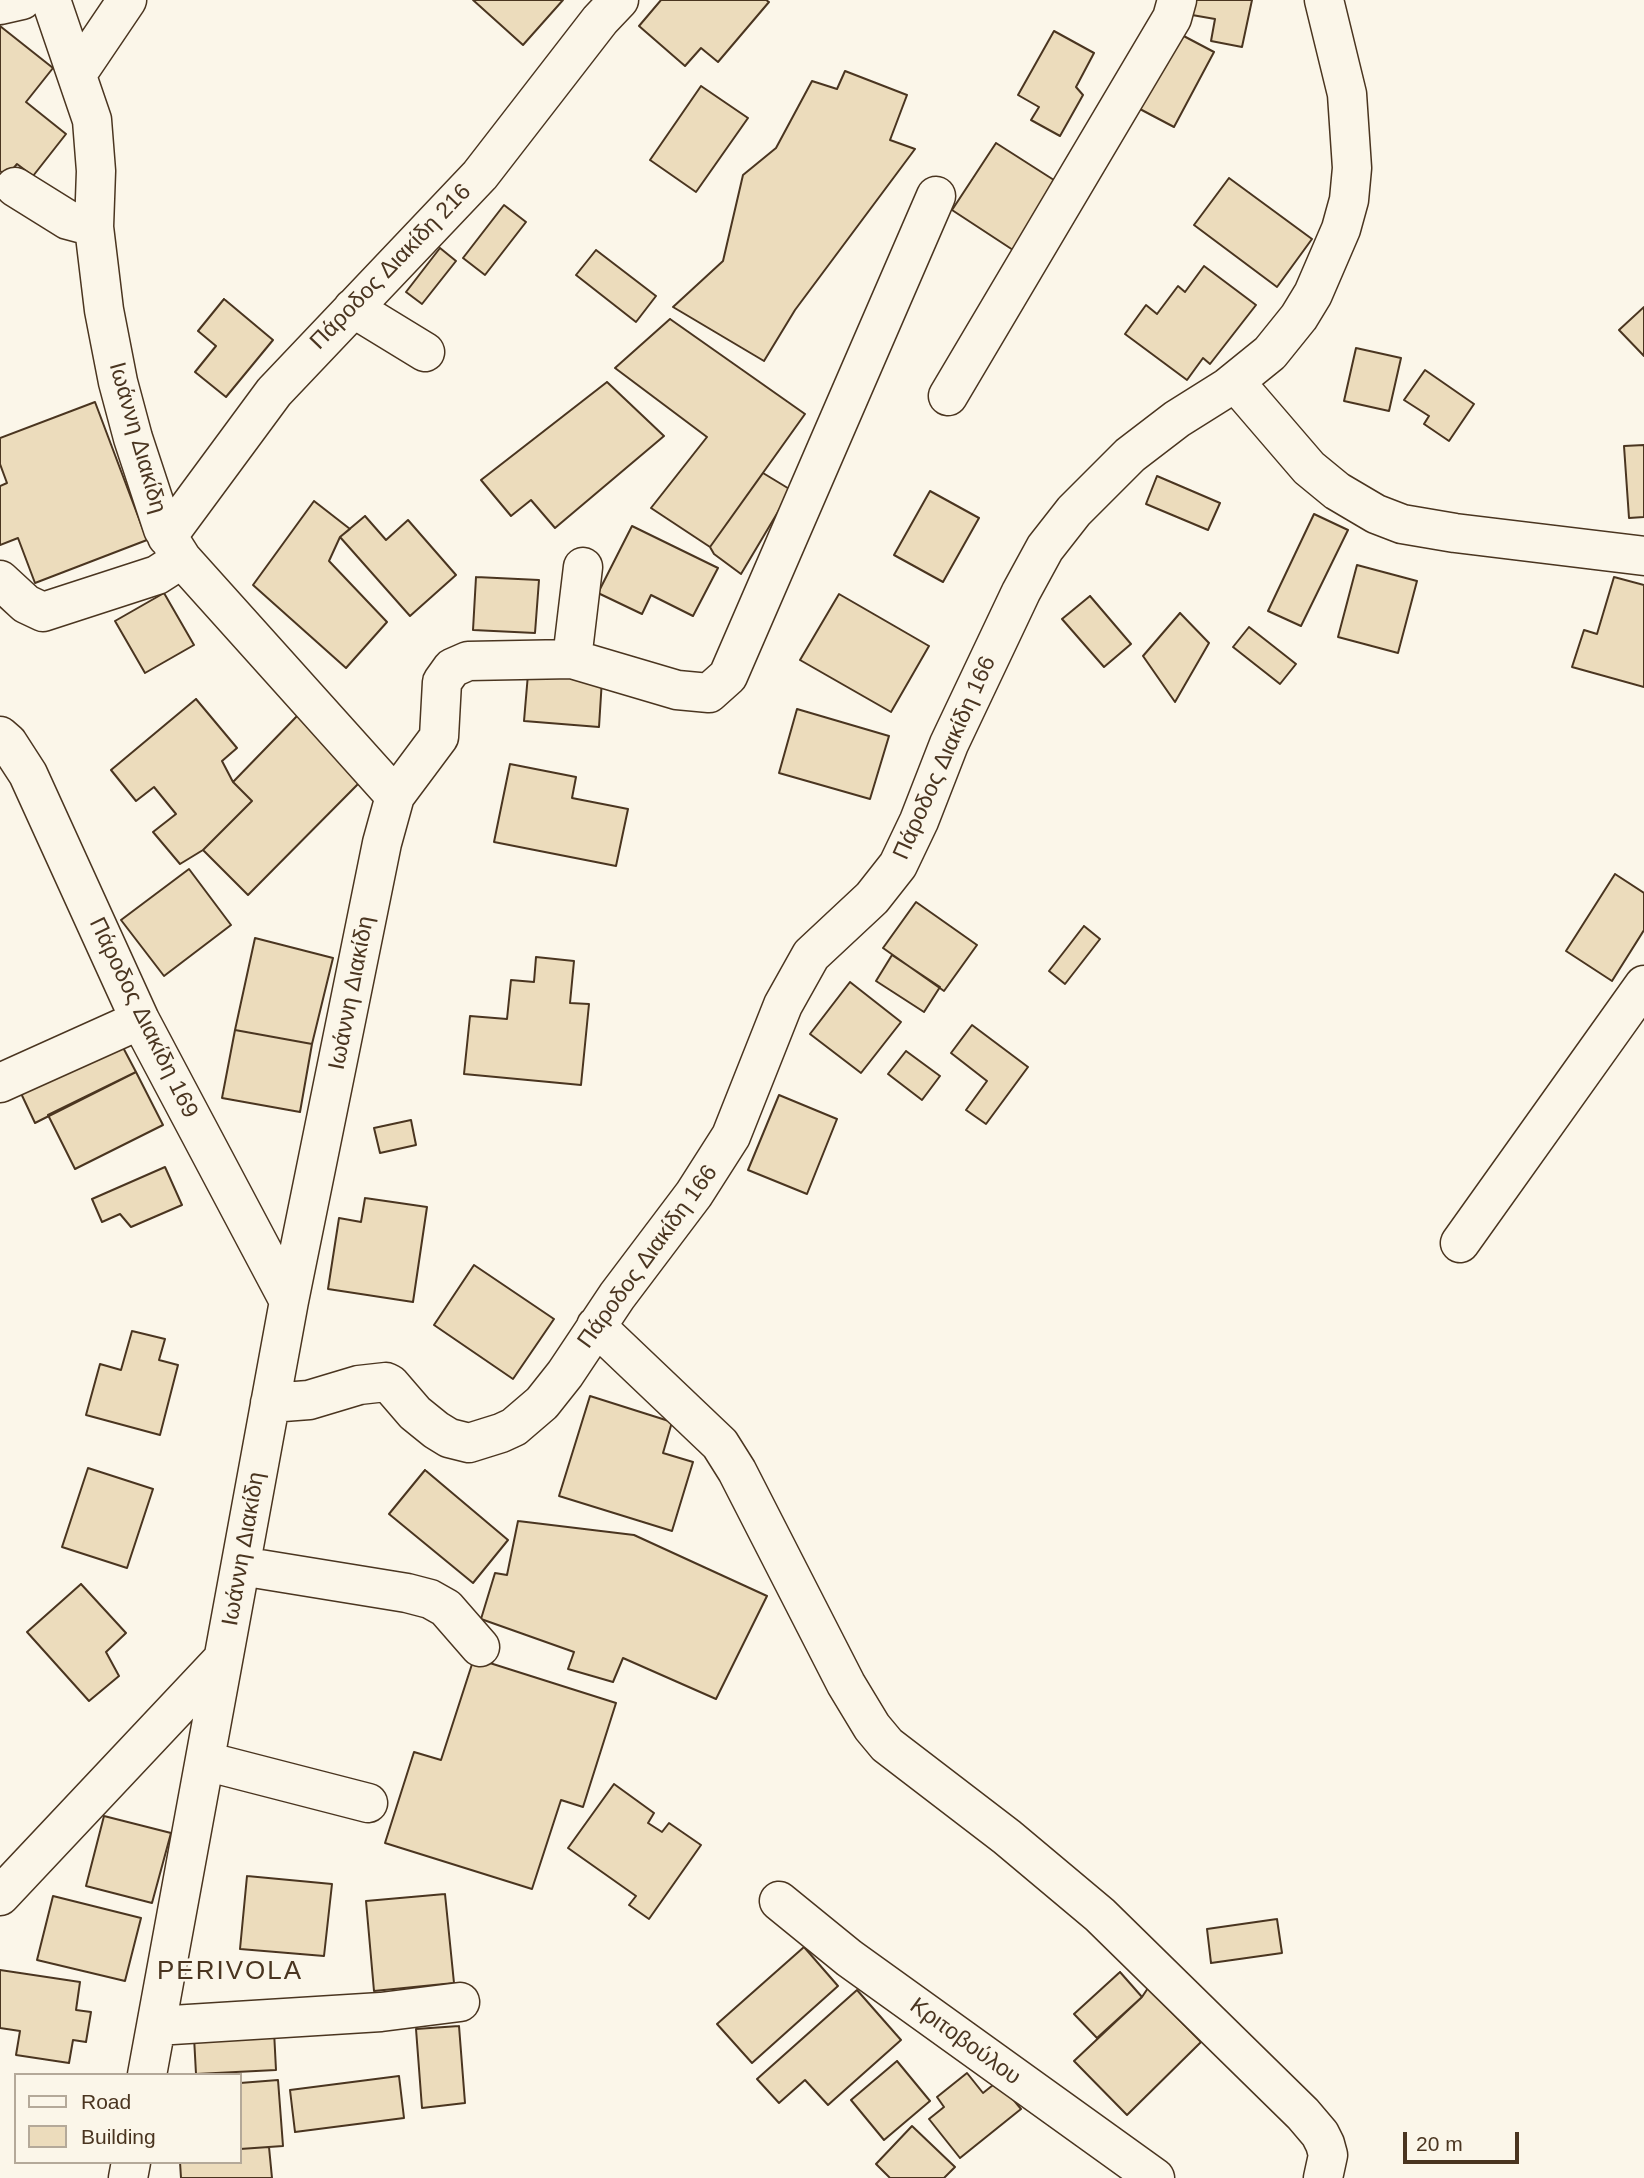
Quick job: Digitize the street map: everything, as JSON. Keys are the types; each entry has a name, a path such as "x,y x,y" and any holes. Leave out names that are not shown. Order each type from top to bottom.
{"street":[{"path":"0,5 22,0"},
{"name":"Ιωάννη Διακίδη","path":"51,0 92,120 95,145 94,227 104,310 118,382 151,496 174,548 396,796 382,843 289,1301 147,2073"},
{"path":"77,74 127,0"},
{"name":"Πάροδος Διακίδη 216","path":"174,548 274,392 480,176 600,20 619,0"},
{"path":"948,396 1171,18 1177,0"},
{"name":"Πάροδος Διακίδη 166","path":"270,1403 300,1401 374,1381 386,1382 415,1413 436,1430 449,1438 469,1443 501,1433 528,1416 565,1374 596,1326 694,1194 731,1136 783,1005 811,955 872,898 898,865 919,821 949,744 1021,592 1045,548 1074,510 1130,455 1177,419 1235,382 1270,353 1299,317 1328,262 1341,229 1349,200 1352,168 1348,94 1324,0"},
{"path":"15,187 68,220 94,227"},
{"path":"396,796 439,737 442,682 452,668 468,661 572,659 677,690 709,693 728,676 936,196"},
{"path":"353,308 425,352"},
{"path":"1235,382 1310,468 1337,491 1376,514 1402,524 1455,533 1644,556"},
{"path":"0,580 26,604 43,612 157,575 174,548"},
{"path":"572,659 583,567"},
{"name":"Πάροδος Διακίδη 169","path":"0,736 8,743 28,774 140,1020 289,1301"},
{"path":"1460,1243 1644,985"},
{"path":"0,1083 140,1020"},
{"path":"596,1326 720,1444 737,1471 846,1684 872,1727 887,1745 1007,1837 1100,1914 1303,2114 1325,2144 1328,2155 1323,2178"},
{"path":"241,1566 430,1599 446,1608 480,1647"},
{"path":"0,1896 223,1659"},
{"path":"205,1761 369,1803"},
{"name":"Κριτοβούλου","path":"779,1901 849,1958 1155,2178"},
{"path":"156,2026 381,2012 460,2002"}],"building":[{"path":"473,0 563,0 523,45"},
{"path":"661,0 769,2 718,62 701,48 685,66 639,26"},
{"path":"1195,0 1252,0 1242,47 1211,41 1215,19 1192,15"},
{"path":"0,26 53,68 26,102 66,134 33,176 17,164 7,176 0,171"},
{"path":"1054,31 1094,53 1076,87 1083,95 1060,136 1031,120 1039,107 1018,95"},
{"path":"1178,33 1214,52 1174,127 1138,108"},
{"path":"845,71 907,95 890,140 915,149 795,310 764,361 673,307 723,261 743,175 776,148 812,81 837,89"},
{"path":"701,86 748,118 696,192 650,160"},
{"path":"996,143 1057,182 1013,250 952,210"},
{"path":"1229,178 1312,239 1277,287 1194,225"},
{"path":"504,205 526,222 485,275 463,258"},
{"path":"440,248 456,261 422,304 406,292"},
{"path":"596,250 656,296 636,322 576,275"},
{"path":"1204,266 1256,305 1210,364 1203,358 1187,380 1125,334 1146,305 1157,314 1178,286 1185,292"},
{"path":"224,299 273,340 226,397 195,372 216,346 198,331"},
{"path":"1644,307 1644,356 1619,330"},
{"path":"670,319 805,414 710,547 651,508 707,437 615,368"},
{"path":"1356,348 1401,358 1389,411 1344,401"},
{"path":"1425,370 1474,404 1449,441 1424,424 1429,416 1404,400"},
{"path":"607,382 664,436 555,528 531,500 511,516 481,480"},
{"path":"95,402 147,540 35,583 18,538 0,545 0,486 7,483 0,464 0,438"},
{"path":"1644,445 1644,517 1629,518 1624,446"},
{"path":"763,473 791,490 741,574 714,554 710,547"},
{"path":"1157,476 1220,503 1208,530 1146,504"},
{"path":"930,491 979,518 943,582 894,555"},
{"path":"314,501 350,529 340,537 329,561 387,622 346,668 253,585"},
{"path":"1314,514 1348,530 1301,626 1268,611"},
{"path":"365,516 386,540 408,520 456,575 410,616 340,537"},
{"path":"632,526 718,568 693,616 651,595 642,614 598,593"},
{"path":"1357,565 1417,581 1398,653 1338,637"},
{"path":"476,577 539,580 535,633 473,630"},
{"path":"1614,577 1644,585 1644,687 1572,667 1584,630 1597,634"},
{"path":"164,593 194,645 145,673 115,621"},
{"path":"839,594 929,646 891,712 800,660"},
{"path":"1090,596 1131,644 1104,667 1062,619"},
{"path":"1180,613 1209,643 1175,702 1143,656"},
{"path":"1249,627 1296,664 1280,684 1233,647"},
{"path":"528,674 602,679 599,727 524,721"},
{"path":"196,699 237,748 222,761 233,782 252,801 203,850 180,864 153,832 176,814 154,787 136,801 111,770"},
{"path":"797,709 889,736 870,799 779,773"},
{"path":"298,715 363,779 248,895 203,850 252,801 233,782"},
{"path":"510,764 576,777 572,798 628,809 616,866 494,842"},
{"path":"189,869 231,925 164,976 121,920"},
{"path":"1615,874 1644,893 1644,930 1612,981 1566,951"},
{"path":"916,902 977,945 944,991 883,948"},
{"path":"1084,926 1100,939 1065,984 1049,971"},
{"path":"255,938 333,958 312,1044 235,1030"},
{"path":"892,955 940,987 924,1012 876,981"},
{"path":"536,957 574,961 570,1003 589,1004 581,1085 464,1074 470,1016 507,1019 511,980 534,982"},
{"path":"850,982 901,1022 861,1073 810,1034"},
{"path":"972,1025 1028,1067 986,1124 966,1110 987,1081 951,1053"},
{"path":"235,1030 312,1044 300,1112 222,1098"},
{"path":"118,1038 136,1072 35,1123 18,1087"},
{"path":"906,1051 940,1076 922,1100 888,1074"},
{"path":"136,1072 163,1125 75,1169 48,1115"},
{"path":"779,1095 837,1119 807,1194 748,1170"},
{"path":"411,1120 416,1145 380,1153 374,1128"},
{"path":"165,1167 182,1205 131,1227 120,1214 102,1222 92,1199"},
{"path":"365,1198 427,1207 413,1302 328,1289 339,1218 361,1222"},
{"path":"474,1265 554,1319 513,1379 434,1325"},
{"path":"132,1331 165,1339 159,1360 178,1365 160,1435 86,1415 100,1364 121,1370"},
{"path":"590,1396 672,1422 663,1453 693,1462 672,1531 559,1496"},
{"path":"88,1468 153,1489 127,1568 62,1547"},
{"path":"425,1470 508,1540 473,1583 389,1514"},
{"path":"518,1521 634,1535 767,1596 716,1699 623,1658 613,1682 568,1669 574,1652 481,1619 495,1573 507,1575"},
{"path":"81,1584 126,1633 106,1652 119,1676 89,1701 27,1632"},
{"path":"474,1658 616,1703 583,1807 561,1800 532,1889 385,1843 414,1752 441,1760"},
{"path":"614,1784 654,1813 648,1823 662,1832 669,1823 701,1845 649,1919 629,1905 636,1896 568,1848"},
{"path":"104,1816 171,1833 152,1903 86,1886"},
{"path":"247,1876 332,1884 324,1956 240,1949"},
{"path":"445,1894 454,1983 374,1991 366,1901"},
{"path":"53,1896 141,1918 125,1981 37,1960"},
{"path":"1277,1919 1282,1953 1211,1963 1207,1929"},
{"path":"804,1947 838,1986 752,2063 717,2024"},
{"path":"0,1970 80,1982 76,2010 91,2012 86,2042 73,2040 69,2063 16,2055 20,2031 0,2028"},
{"path":"1120,1972 1142,1997 1097,2038 1074,2014"},
{"path":"1148,1988 1201,2042 1127,2115 1074,2061 1142,1997"},
{"path":"857,1990 901,2040 828,2105 805,2080 779,2103 757,2079"},
{"path":"459,2026 465,2103 422,2108 416,2029"},
{"path":"274,2031 276,2070 196,2073 194,2037"},
{"path":"897,2061 930,2101 884,2140 851,2100"},
{"path":"967,2073 983,2093 998,2081 1021,2109 960,2158 929,2119 944,2107 937,2097"},
{"path":"399,2076 404,2118 295,2132 290,2090"},
{"path":"278,2080 283,2146 242,2149 242,2083"},
{"path":"912,2126 955,2167 944,2178 890,2178 876,2164"},
{"path":"269,2147 272,2178 181,2178 180,2164 242,2164 242,2149"}],"district":[{"name":"PERIVOLA","path":"230,1972"}]}
